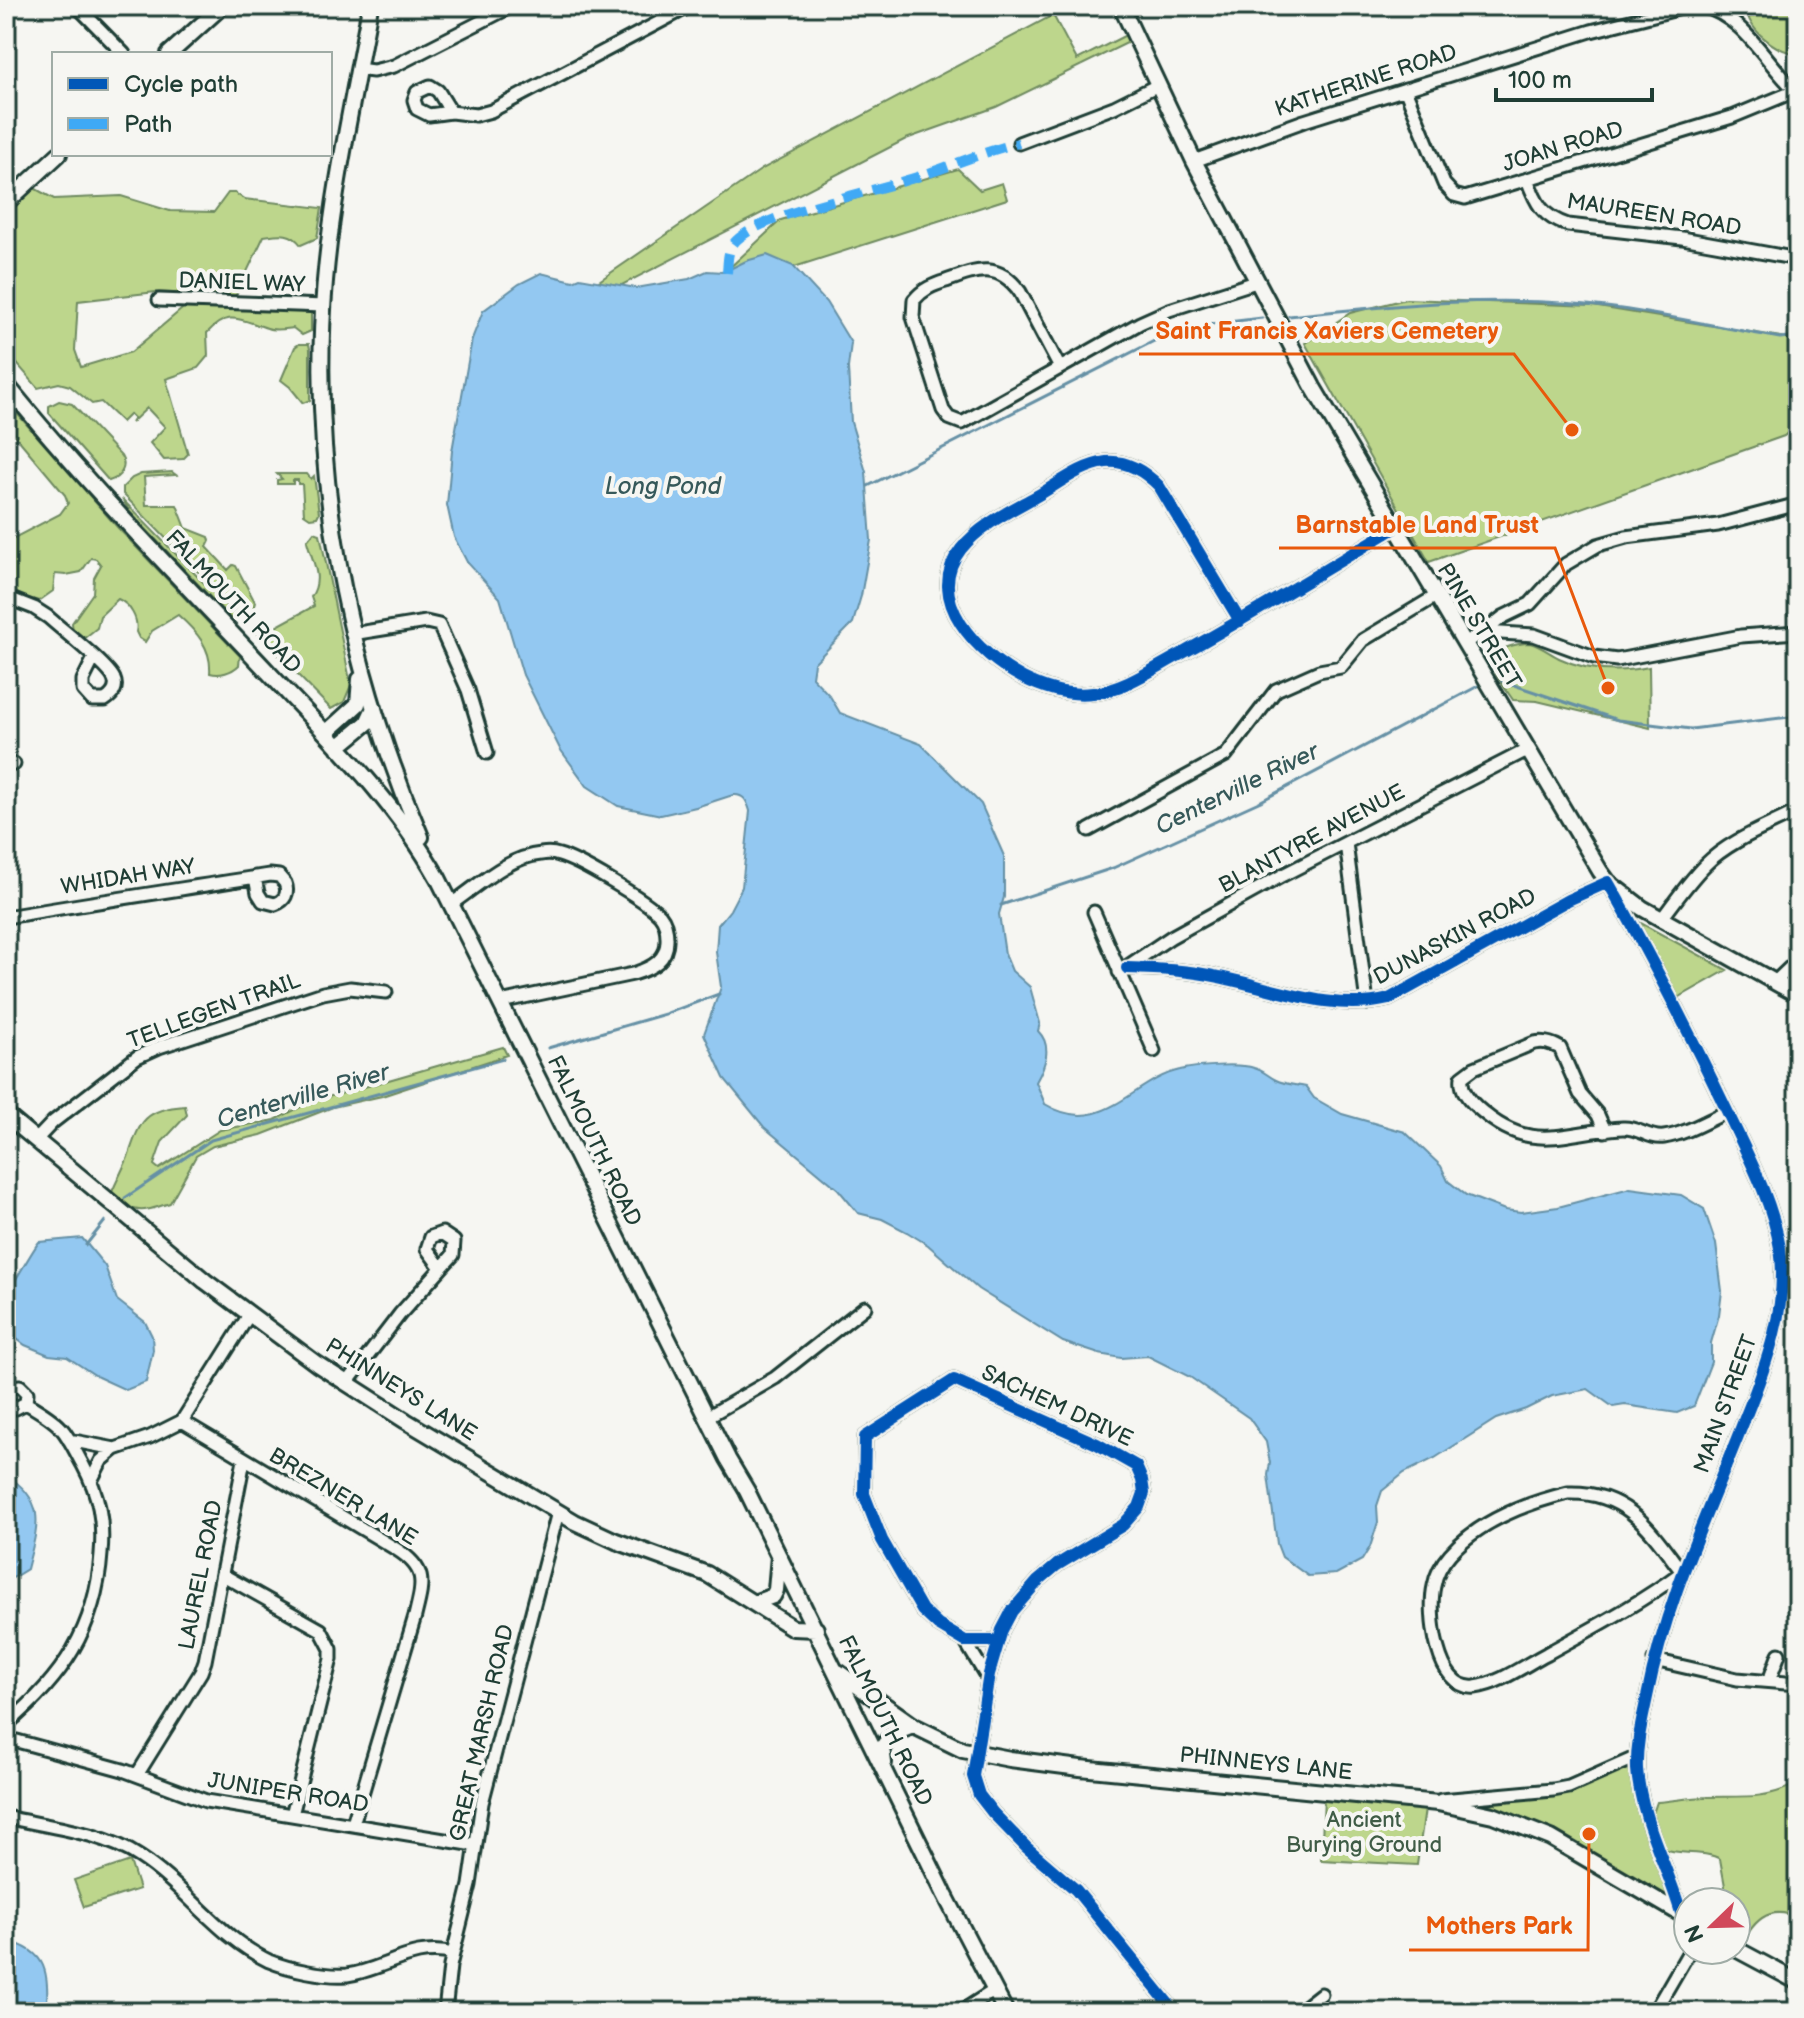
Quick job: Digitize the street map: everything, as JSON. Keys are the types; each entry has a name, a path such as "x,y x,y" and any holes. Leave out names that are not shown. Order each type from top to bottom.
{"main road":[{"path":"171,52 222,6"},
{"path":"370,6 332,223 324,306 322,411 325,458 331,524 360,666 438,878"},
{"name":"PINE STREET","path":"1121,6 1194,161 1256,282 1395,528 1608,882"},
{"path":"6,203 57,156"},
{"name":"FALMOUTH ROAD","path":"6,384 66,456 326,733 402,820 438,878 1006,2012"},
{"path":"326,733 358,704 360,666"},
{"path":"338,747 367,723 374,708"},
{"path":"1608,882 1661,920 1798,995"},
{"name":"PHINNEYS LANE","path":"6,1115 249,1315 347,1383 558,1512 608,1537 707,1574 793,1628 816,1629"},
{"path":"754,1603 773,1596 779,1556"},
{"name":"PHINNEYS LANE","path":"836,1670 914,1726 963,1750 1080,1768 1473,1810 1551,1838 1672,1909"},
{"path":"887,1775 882,1748 894,1734 914,1726"},
{"path":"1752,1958 1798,1982"}],"street":[{"path":"77,6 122,52"},
{"path":"358,69 373,71 394,66 512,6"},
{"path":"451,112 462,115 486,113 690,6"},
{"name":"KATHERINE ROAD","path":"1194,161 1405,89 1591,31 1689,6"},
{"path":"1702,6 1719,12 1738,25 1796,92"},
{"path":"1019,143 1114,107 1158,85"},
{"name":"JOAN ROAD","path":"1405,89 1447,190 1454,195 1470,197 1732,117 1796,92"},
{"name":"MAUREEN ROAD","path":"1527,179 1542,212 1568,225 1682,238 1798,259"},
{"path":"1060,368 1020,292 1004,276 987,270 971,272 930,286 914,300 913,317 932,380 946,414 958,423 967,422 1169,310 1256,282"},
{"name":"DANIEL WAY","path":"159,300 324,306"},
{"path":"1240,621 1159,486 1136,468 1119,462 1105,462 1085,468 995,520 960,551 949,574 950,597 957,621 1000,664 1020,676 1065,692 1103,692 1133,680 1240,621 1395,528"},
{"path":"1464,643 1503,617 1530,604 1566,564 1598,545 1626,537 1718,525 1798,504"},
{"path":"1089,830 1226,755 1276,690 1319,671 1341,667 1363,640 1436,596"},
{"path":"6,597 41,612 94,658"},
{"path":"352,634 426,622 439,625 468,690 487,753"},
{"path":"1484,632 1534,635 1594,657 1617,660 1741,636 1798,632"},
{"name":"BLANTYRE AVENUE","path":"1123,970 1171,937 1527,750"},
{"path":"1661,920 1696,875 1715,857 1732,844 1798,811"},
{"path":"1346,843 1367,1003"},
{"path":"451,904 519,859 552,853 568,858 639,900 664,921 666,949 659,963 652,967 633,974 500,1002"},
{"name":"WHIDAH WAY","path":"6,917 255,877"},
{"name":"DUNASKIN ROAD","path":"1123,970 1169,969 1216,976 1329,1002 1367,1003 1389,999 1568,900 1608,882"},
{"name":"MAIN STREET","path":"1608,882 1671,996 1727,1112 1771,1214 1780,1249 1780,1300 1759,1382 1682,1572 1654,1660 1638,1738 1641,1802 1672,1886"},
{"path":"1094,912 1123,970 1154,1051"},
{"path":"1775,982 1798,960"},
{"name":"TELLEGEN TRAIL","path":"36,1140 53,1122 113,1073 147,1052 323,993 350,988 386,992"},
{"path":"1605,1131 1598,1115 1580,1094 1560,1048 1554,1045 1534,1043 1474,1068 1462,1077 1464,1091 1475,1106 1500,1126 1536,1138 1563,1137 1605,1131 1624,1128 1661,1138 1727,1112"},
{"path":"347,1383 441,1268"},
{"path":"707,1417 775,1378 865,1307"},
{"path":"91,1481 101,1461 115,1449 150,1437 182,1421 249,1315"},
{"name":"SACHEM DRIVE","path":"988,1679 965,1641 938,1625 922,1610 882,1540 864,1494 865,1437 954,1380 1097,1444 1136,1466 1142,1480 1144,1493 1139,1507 1123,1525 1076,1552 1038,1581 1012,1611 998,1641 988,1679 973,1776 979,1795 1026,1847 1076,1890 1175,2012"},
{"path":"6,1392 11,1387 20,1386 27,1393 26,1403"},
{"path":"6,1401 16,1408 26,1403"},
{"path":"6,1725 45,1689 64,1666 80,1638 95,1604 103,1529 100,1506 91,1481 69,1440 60,1427 26,1403"},
{"name":"BREZNER LANE","path":"182,1421 396,1549 413,1561 421,1573 422,1589 415,1616 353,1824"},
{"path":"69,1440 115,1449"},
{"name":"LAUREL ROAD","path":"137,1775 201,1672 244,1460"},
{"path":"1568,1493 1590,1493 1629,1509 1682,1572 1644,1600 1489,1683 1472,1688 1461,1683 1448,1673 1437,1646 1433,1627 1433,1586 1449,1555 1467,1538 1489,1524 1548,1498 1568,1493"},
{"name":"GREAT MARSH ROAD","path":"445,2012 453,1954 470,1885 487,1779 558,1512"},
{"path":"223,1575 321,1630 331,1649 292,1815"},
{"path":"965,1641 998,1641"},
{"path":"1769,1681 1779,1654"},
{"path":"1654,1660 1737,1679 1798,1684"},
{"name":"JUNIPER ROAD","path":"6,1738 137,1775 206,1801 475,1845"},
{"path":"1411,1801 1569,1787 1637,1757"},
{"path":"6,1817 117,1844 143,1858 230,1936 269,1961 308,1972 347,1975 420,1951 453,1954"},
{"path":"1654,2012 1681,1966"},
{"path":"951,2012 967,2008 995,1990"},
{"path":"1298,2012 1321,1994"}],"green space":[{"path":"1746,6 1798,6 1798,54 1780,49 1764,38 1751,23"},
{"path":"1053,15 1077,60 1126,35 1129,42 996,107 906,139 616,288 596,283 762,169"},
{"path":"958,169 980,190 1002,183 1007,199 788,269 726,271 781,220"},
{"path":"34,188 54,199 121,196 170,211 214,212 228,193 235,193 244,199 322,208 317,238 301,245 289,235 264,236 235,297 156,292 78,301 75,350 81,367 131,352 188,304 308,310 311,312 311,331 302,335 293,328 270,329 235,318 222,321 207,333 208,356 198,368 166,379 188,454 183,459 164,460 150,443 165,427 147,408 131,423 134,418 130,414 122,422 101,402 92,404 70,386 59,383 38,388 6,351 6,213"},
{"path":"1406,299 1592,306 1787,338 1798,350 1798,424 1784,436 1429,562 1305,343 1350,313"},
{"path":"299,344 309,344 310,349 310,400 303,403 281,380"},
{"path":"6,401 118,528 240,656 239,665 226,673 210,673 206,648 178,615 152,631 145,642 136,632 133,613 118,599 100,616 97,628 82,640 73,631 72,623 93,593 94,578 101,565 96,559 91,558 81,572 55,574 53,591 39,601 6,592 6,542 60,514 68,503 65,495 6,428"},
{"path":"59,401 72,404 121,456 123,468 116,477 109,481 49,413 49,406"},
{"path":"172,472 176,475 144,477 146,505 177,505 186,528 209,537 207,547 228,570 236,566 255,602 246,614 241,616 123,494 123,487 132,478 141,474"},
{"path":"277,474 307,474 311,479 314,476 317,517 310,518 304,514 302,484 293,480 293,484 277,484 277,480 282,479"},
{"path":"122,499 238,618 230,618 130,512"},
{"path":"314,532 320,534 351,685 344,702 331,709 256,632 265,624 272,629 314,606 311,597 317,576 307,541"},
{"path":"1530,643 1570,663 1592,669 1649,667 1650,728 1537,701 1513,700 1499,680 1493,665 1494,658 1497,652 1505,648"},
{"path":"1637,921 1727,970 1676,999"},
{"path":"503,1047 507,1055 382,1096 333,1107 261,1135 213,1146 196,1156 170,1203 138,1210 115,1200 112,1192 140,1126 160,1110 185,1106 187,1115 162,1142 154,1165 159,1169 220,1130 275,1120 314,1100"},
{"path":"1632,1765 1640,1819 1672,1899 1459,1803 1496,1800"},
{"path":"1798,1786 1798,1918 1784,1913 1771,1914 1759,1920 1752,1928 1752,1886 1725,1886 1720,1859 1714,1856 1661,1848 1651,1819 1657,1802 1762,1795"},
{"name":"Ancient Burying Ground","path":"1324,1798 1425,1809 1417,1865 1321,1860"},
{"path":"130,1861 139,1889 84,1907 74,1880"}],"water":[{"name":"Long Pond","path":"767,255 793,266 826,302 851,343 848,368 851,422 866,472 871,540 861,596 853,623 814,663 812,677 830,696 840,713 921,744 981,804 1004,856 1004,897 999,914 1005,954 1012,971 1030,987 1040,1023 1038,1031 1045,1043 1045,1063 1036,1082 1045,1104 1065,1113 1084,1115 1116,1104 1147,1084 1180,1070 1247,1066 1279,1081 1306,1087 1314,1098 1342,1114 1405,1132 1441,1166 1448,1181 1466,1195 1505,1210 1521,1212 1558,1207 1630,1188 1681,1195 1704,1209 1716,1244 1722,1291 1711,1343 1711,1362 1694,1406 1677,1413 1625,1405 1613,1407 1588,1389 1552,1396 1496,1419 1435,1458 1404,1473 1382,1491 1377,1506 1378,1522 1362,1560 1336,1574 1308,1576 1282,1557 1277,1544 1266,1442 1249,1418 1190,1377 1148,1356 1121,1358 1063,1342 978,1289 928,1245 882,1219 858,1213 838,1189 764,1127 724,1078 704,1034 721,987 716,952 718,925 742,887 750,811 748,804 742,797 733,795 661,815 618,806 587,786 560,749 523,675 500,598 467,562 454,537 447,505 452,451 472,339 483,311 519,284 541,273 573,281 580,278 636,288 689,279 707,271 724,272"},
{"path":"82,1238 105,1266 117,1300 145,1322 152,1336 153,1350 146,1382 126,1390 67,1357 49,1355 25,1345 6,1331 6,1298 39,1242"},
{"path":"6,1475 29,1495 34,1506 36,1529 27,1569 6,1582"},
{"path":"7,1941 31,1951 43,1966 47,2012 6,2012"}],"waterway":[{"path":"1289,316 1407,305 1527,301 1606,307 1780,338 1798,336"},
{"path":"868,486 1162,337 1211,324 1262,318"},
{"name":"Centerville River","path":"1502,681 1618,720 1691,729 1798,716"},
{"name":"Centerville River","path":"1001,905 1113,868 1261,801 1480,685"},
{"name":"Centerville River","path":"548,1048 665,1014 719,994"},
{"name":"Centerville River","path":"125,1198 211,1140 503,1059"},
{"name":"Centerville River","path":"86,1245 105,1221"}],"marked path":[{"path":"727,273 729,253 734,243 747,232 766,223 1019,143"}],"cycle path":[{"path":"1240,621 1159,486 1141,472 1121,463 1106,462 1087,467 996,519 961,549 951,568 948,587 952,606 961,624 989,655 1006,668 1056,690 1093,693 1116,688 1149,672 1208,639 1235,623 1262,608 1395,528"},
{"path":"1127,968 1173,970 1325,1001 1368,1003 1389,999 1568,900 1608,882 1670,996 1751,1162 1776,1230 1782,1270 1778,1313 1768,1356 1665,1625 1640,1733 1637,1751 1639,1788 1672,1887"},
{"path":"998,1641 965,1641 938,1625 922,1610 882,1540 864,1494 865,1437 954,1380 1097,1444 1136,1466 1142,1480 1144,1493 1139,1507 1123,1525 1057,1565 1012,1611 1002,1630 989,1674 973,1776 979,1795 993,1813 1026,1847 1076,1890 1175,2012"}],"place":[{"name":"Saint Francis Xaviers Cemetery","path":"1572,430"},
{"name":"Barnstable Land Trust","path":"1608,688"},
{"name":"Mothers Park","path":"1589,1834"}]}
